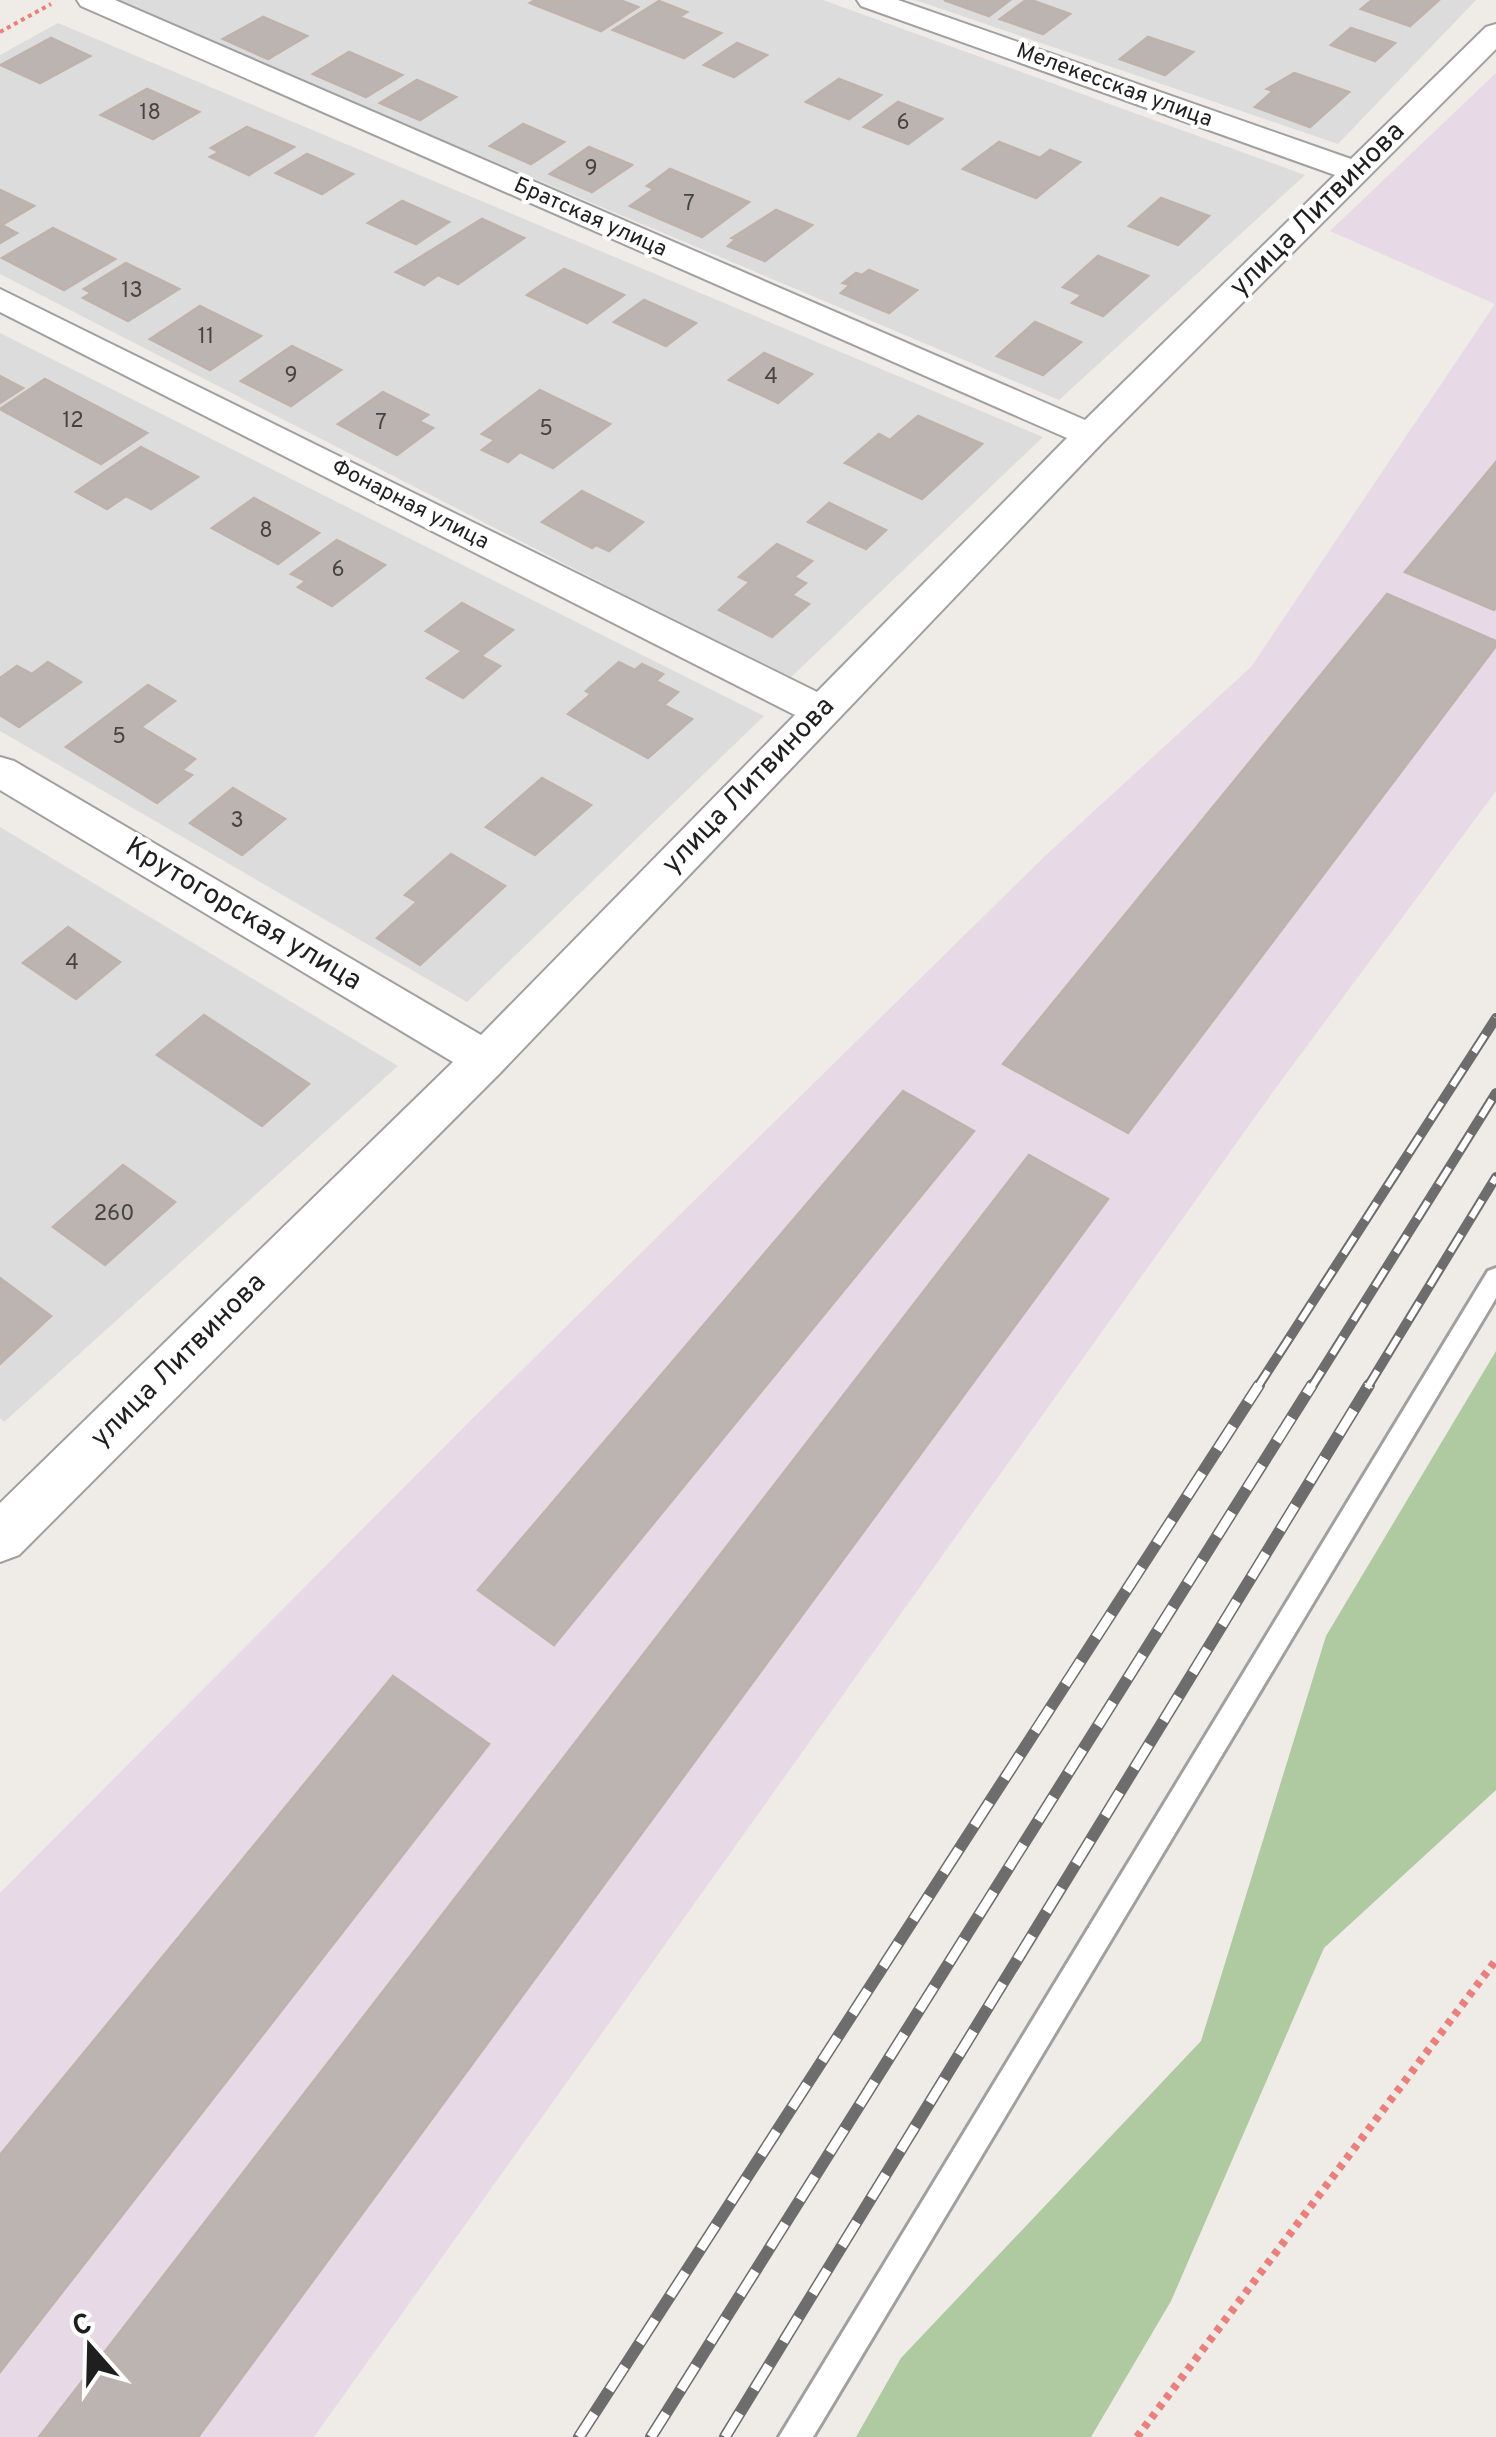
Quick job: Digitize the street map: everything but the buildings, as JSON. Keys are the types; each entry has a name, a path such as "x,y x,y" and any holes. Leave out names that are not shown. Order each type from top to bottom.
{"street":[{"name":"Братская улица","path":"91,0 1090,436"},
{"name":"Мелекесская улица","path":"871,0 1357,172"},
{"name":"улица Литвинова","path":"10,1510 485,1059 1090,436 1496,33"},
{"name":"Фонарная улица","path":"0,300 821,711"},
{"name":"Крутогорская улица","path":"0,771 485,1059"}],"lane":[{"path":"795,2437 1496,1278"}],"path":[{"path":"0,32 58,0"},
{"path":"1137,2437 1496,1960"}],"shaded area":[{"path":"111,0 823,0 1305,175 1059,400"},
{"path":"915,0 1476,0 1338,144"},
{"path":"58,23 1043,437 789,679 0,274 0,55"},
{"path":"1496,73 1496,791 1272,1093 314,2437 0,2437 0,1893 471,1420 1045,856 1251,667 1495,304 1330,231"},
{"path":"0,333 764,716 467,1002 0,731"},
{"path":"0,827 398,1066 4,1422 0,1418"}],"green space":[{"path":"1496,1351 1496,1790 1324,1948 1171,2301 1091,2437 856,2437 901,2358 1201,2041 1326,1636"}],"railway":[{"path":"1257,1388 1496,1018"},
{"path":"1311,1388 1496,1093"},
{"path":"1367,1388 1496,1177"},
{"path":"579,2437 1259,1385"},
{"path":"651,2437 1312,1385"},
{"path":"725,2437 1369,1385"}]}
